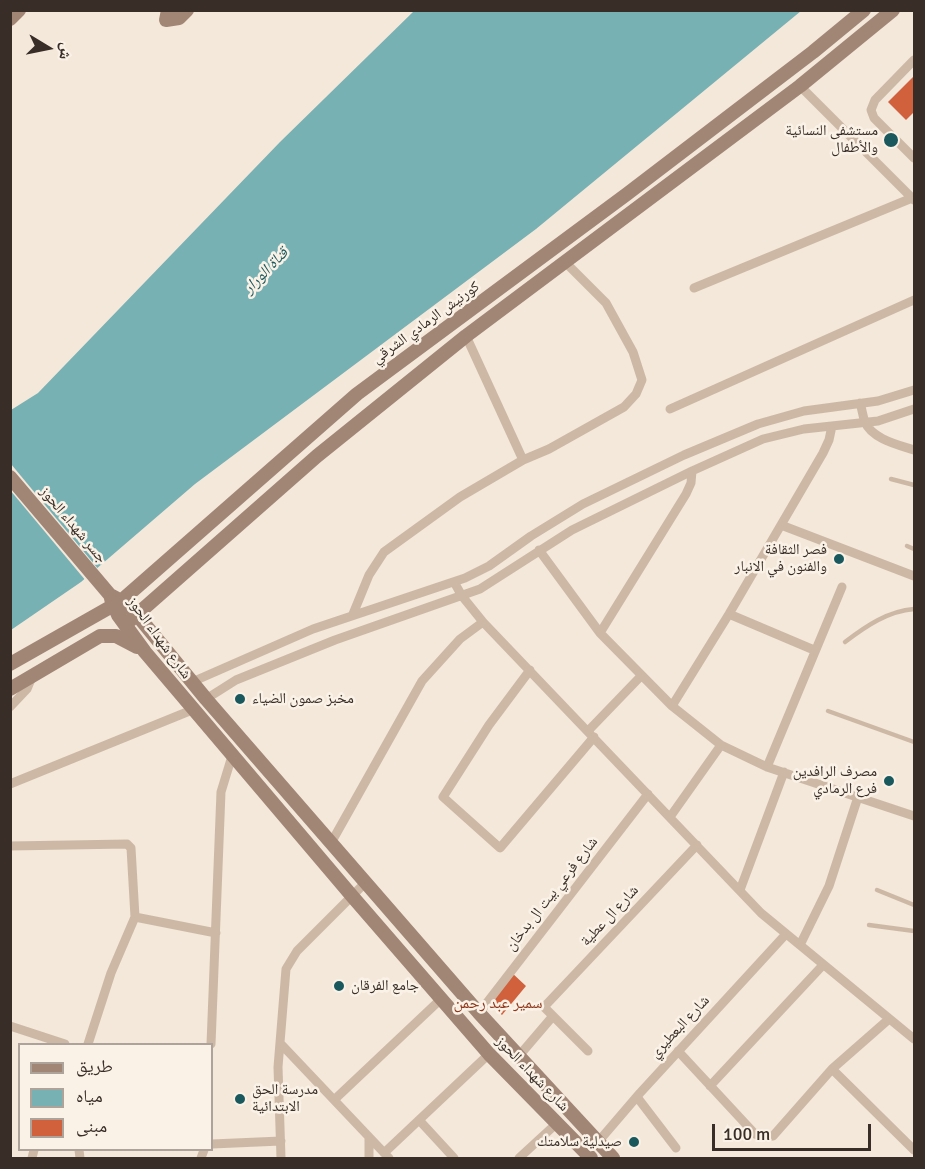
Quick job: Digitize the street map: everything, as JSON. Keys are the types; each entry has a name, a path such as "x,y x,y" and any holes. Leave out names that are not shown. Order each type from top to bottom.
{"main road":[{"path":"10,19 19,10"},
{"path":"168,10 166,20 179,18 188,10"},
{"name":"كورنيش الرمادي الشرقي","path":"10,664 115,600 357,394 627,194 864,10"},
{"path":"125,626 317,456 466,336 800,86 893,10"},
{"path":"627,194 637,210"},
{"name":"جسر شهداء الحوز","path":"10,477 115,600"},
{"path":"159,640 153,620 155,606 163,594"},
{"name":"شارع شهداء الحوز","path":"115,600 138,616 206,699 365,883 605,1153"},
{"name":"شارع شهداء الحوز","path":"115,600 125,626 192,710 489,1054 591,1158"},
{"path":"10,689 60,658 107,634 120,637 145,652"},
{"path":"49,641 60,658"}],"street":[{"path":"915,60 875,100 871,110 874,118 915,158"},
{"path":"694,288 913,199 800,86"},
{"path":"353,614 369,575 384,552 460,497 524,459 549,449 624,407 636,394 642,380 633,352 606,303 565,262"},
{"path":"670,409 915,300"},
{"path":"466,336 524,459"},
{"path":"192,682 273,645 353,614 454,582 489,566 531,536 583,504 720,439 781,416 828,406 890,399 915,390"},
{"path":"860,403 865,423 869,429 882,438 915,450"},
{"path":"206,699 236,680 335,640 489,585 539,550 591,519 692,471 776,435 804,429 865,423 915,409"},
{"path":"672,706 781,525 826,446 832,426"},
{"path":"600,633 686,494 691,483 692,471"},
{"path":"781,525 915,576"},
{"path":"539,550 600,633 672,706 721,745 767,767 915,816"},
{"path":"454,582 483,622 761,913 915,1039"},
{"path":"767,767 842,587"},
{"path":"729,614 814,650"},
{"path":"331,843 422,681 460,639 483,622"},
{"path":"530,670 489,725 443,797 500,848 591,734 641,676"},
{"path":"10,706 27,689 33,675"},
{"path":"10,784 192,710"},
{"path":"670,818 721,745"},
{"path":"211,1043 221,792 232,756"},
{"path":"740,890 784,772"},
{"name":"شارع فرعي بيت ال بدخان","path":"479,1013 648,794"},
{"path":"800,945 829,886 858,797"},
{"path":"10,846 127,844 131,848 135,917 111,973 88,1043"},
{"name":"شارع ال عطية","path":"553,1016 544,1008 697,845"},
{"path":"281,1158 278,1067 286,969 297,951 365,883"},
{"path":"135,917 216,933"},
{"name":"شارع البعطيري","path":"605,1153 637,1097 786,933"},
{"path":"710,1086 823,965"},
{"path":"334,1100 441,999"},
{"path":"518,1057 553,1016 588,1051"},
{"path":"678,1052 754,1134 763,1137 773,1136 832,1069 889,1019"},
{"path":"10,1026 61,1043"},
{"path":"280,1043 386,1156 419,1120 489,1054"},
{"path":"832,1069 915,1150"},
{"path":"637,1097 676,1148"},
{"path":"419,1120 454,1158"},
{"path":"519,1158 556,1124"},
{"path":"369,1137 369,1158"},
{"path":"213,1144 281,1141"}],"lane":[{"path":"891,478 915,485"},
{"path":"907,546 915,549"},
{"path":"845,642 867,625 900,610 915,609"},
{"path":"828,711 915,742"},
{"path":"877,890 915,905"},
{"path":"869,925 915,931"}],"water":[{"name":"قناة الورار","path":"414,11 801,11 536,229 195,484 81,582 11,630 11,410 38,393 280,142"}],"pier":[{"path":"11,464 99,570 86,581 10,490"}],"building":[{"path":"914,76 914,112 906,120 888,102"},
{"name":"سمير عبد رحمن","path":"511,972 526,986 502,1015 488,1002"}],"place":[{"name":"مستشفى النسائية والأطفال","path":"891,140"},
{"name":"فصر الثقافة والفنون في الانبار","path":"839,559"},
{"name":"مخبز صمون الضياء","path":"240,699"},
{"name":"مصرف الرافدين فرع الرمادي","path":"889,781"},
{"name":"جامع الفرقان","path":"339,986"},
{"name":"مدرسة الحق الابتدائية","path":"240,1099"},
{"name":"صيدلية سلامتك","path":"634,1142"}],"district":[{"name":"سمير عبد رحمن","path":"498,1004"}]}
